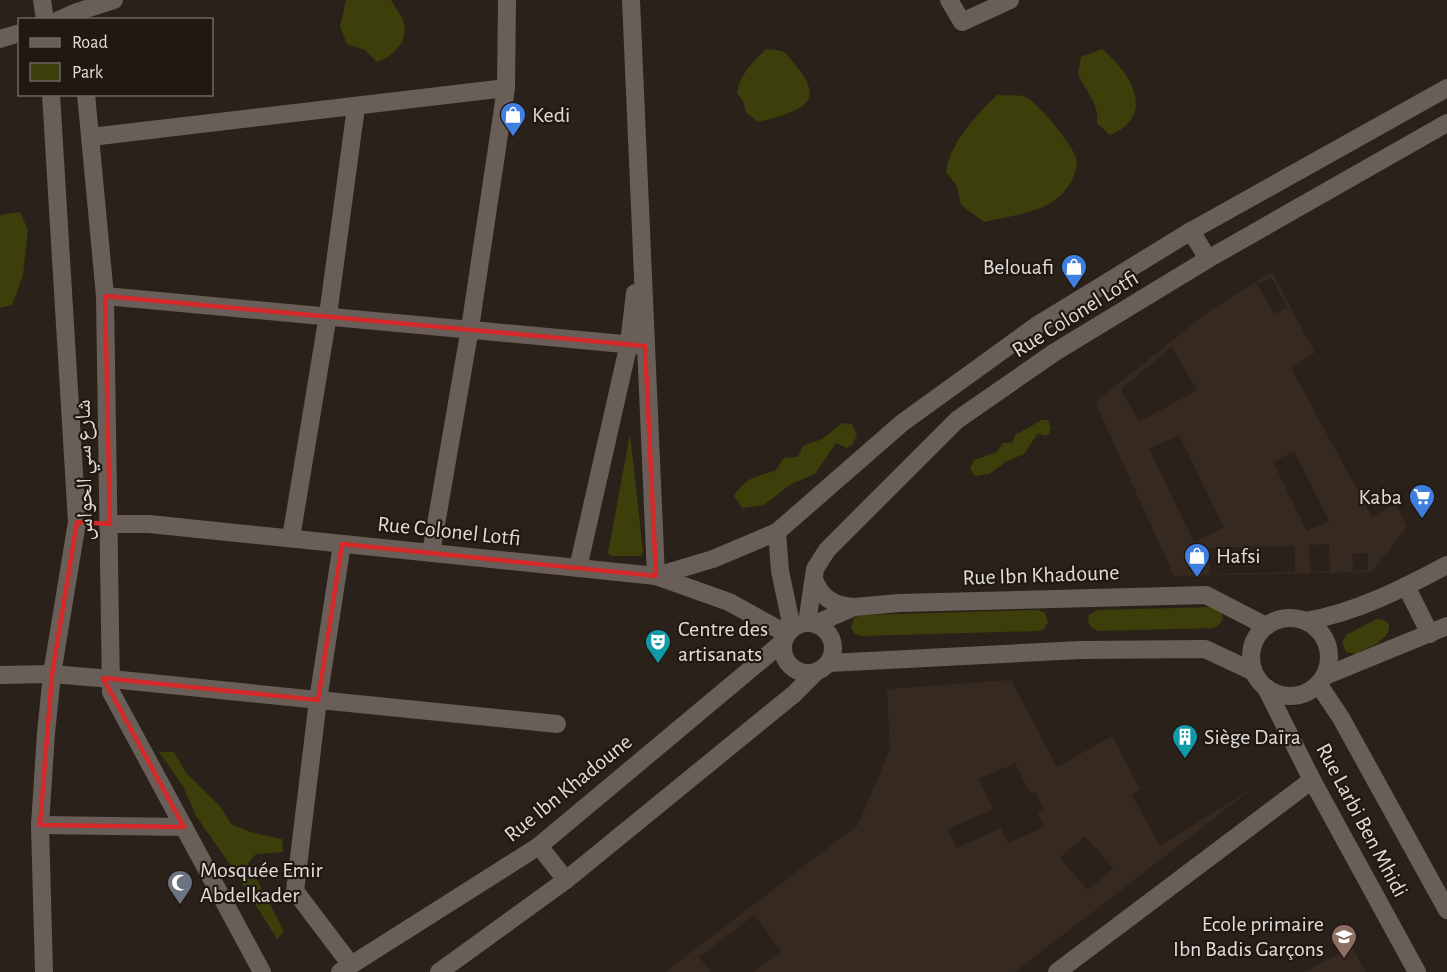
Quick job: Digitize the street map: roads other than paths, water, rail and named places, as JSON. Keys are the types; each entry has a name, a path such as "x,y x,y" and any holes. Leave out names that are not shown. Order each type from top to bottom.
{"street":[{"path":"42,0 45,18"},
{"path":"63,18 77,11 114,0"},
{"path":"431,553 470,328 506,88 507,0"},
{"path":"439,972 566,880 794,694 833,655 832,639 822,627 797,630 729,602 656,576 637,344 643,238 631,0"},
{"path":"949,0 963,22 1010,0"},
{"path":"0,39 18,34"},
{"path":"91,137 506,88"},
{"name":"Rue Colonel Lotfi","path":"77,522 148,524 656,576 713,559 777,532 902,423 1036,326 1191,231 1447,88"},
{"name":"شارع سي الحواس","path":"44,972 40,825 52,674 77,522 51,96"},
{"name":"شارع سي الحواس","path":"86,96 105,296 111,692 262,972"},
{"path":"291,538 328,315 356,107"},
{"name":"Rue Colonel Lotfi","path":"797,630 814,579 815,569 827,550 858,516 957,420 1055,352 1208,260 1447,123"},
{"path":"1191,231 1208,260"},
{"path":"105,296 637,344"},
{"path":"578,568 637,344"},
{"path":"777,532 780,571 797,630 783,651 790,666 806,673 822,668 1081,650 1205,649 1252,671 1267,690 1288,697 1310,692 1322,680 1447,626"},
{"path":"342,544 318,700 295,891 345,968"},
{"path":"1252,671 1250,651 1259,633 1278,619 1292,618 1306,621 1322,618 1406,586 1447,565"},
{"path":"814,579 818,589 833,603 854,607"},
{"path":"1406,586 1430,634"},
{"name":"Rue Ibn Khadoune","path":"345,968 539,846 797,630 854,607 934,602 1206,595 1266,626"},
{"path":"1306,621 1325,638 1329,651 1322,680"},
{"path":"0,675 52,674 111,679 558,724"},
{"name":"Rue Larbi Ben Mhidi","path":"1322,680 1447,910"},
{"name":"Rue Larbi Ben Mhidi","path":"1267,690 1312,780 1417,972"},
{"path":"1057,972 1312,780"},
{"path":"40,825 184,827"},
{"path":"539,846 566,880"}],"place":[{"name":"Kedi","path":"513,138"},
{"name":"Belouafi","path":"1074,290"},
{"name":"Kaba","path":"1422,520"},
{"name":"Hafsi","path":"1197,579"},
{"name":"Centre des artisanats","path":"658,665"},
{"name":"Siège Daïra","path":"1185,760"},
{"name":"Mosquée Emir Abdelkader","path":"180,906"},
{"name":"Ecole primaire Ibn Badis Garçons","path":"1344,960"}]}
